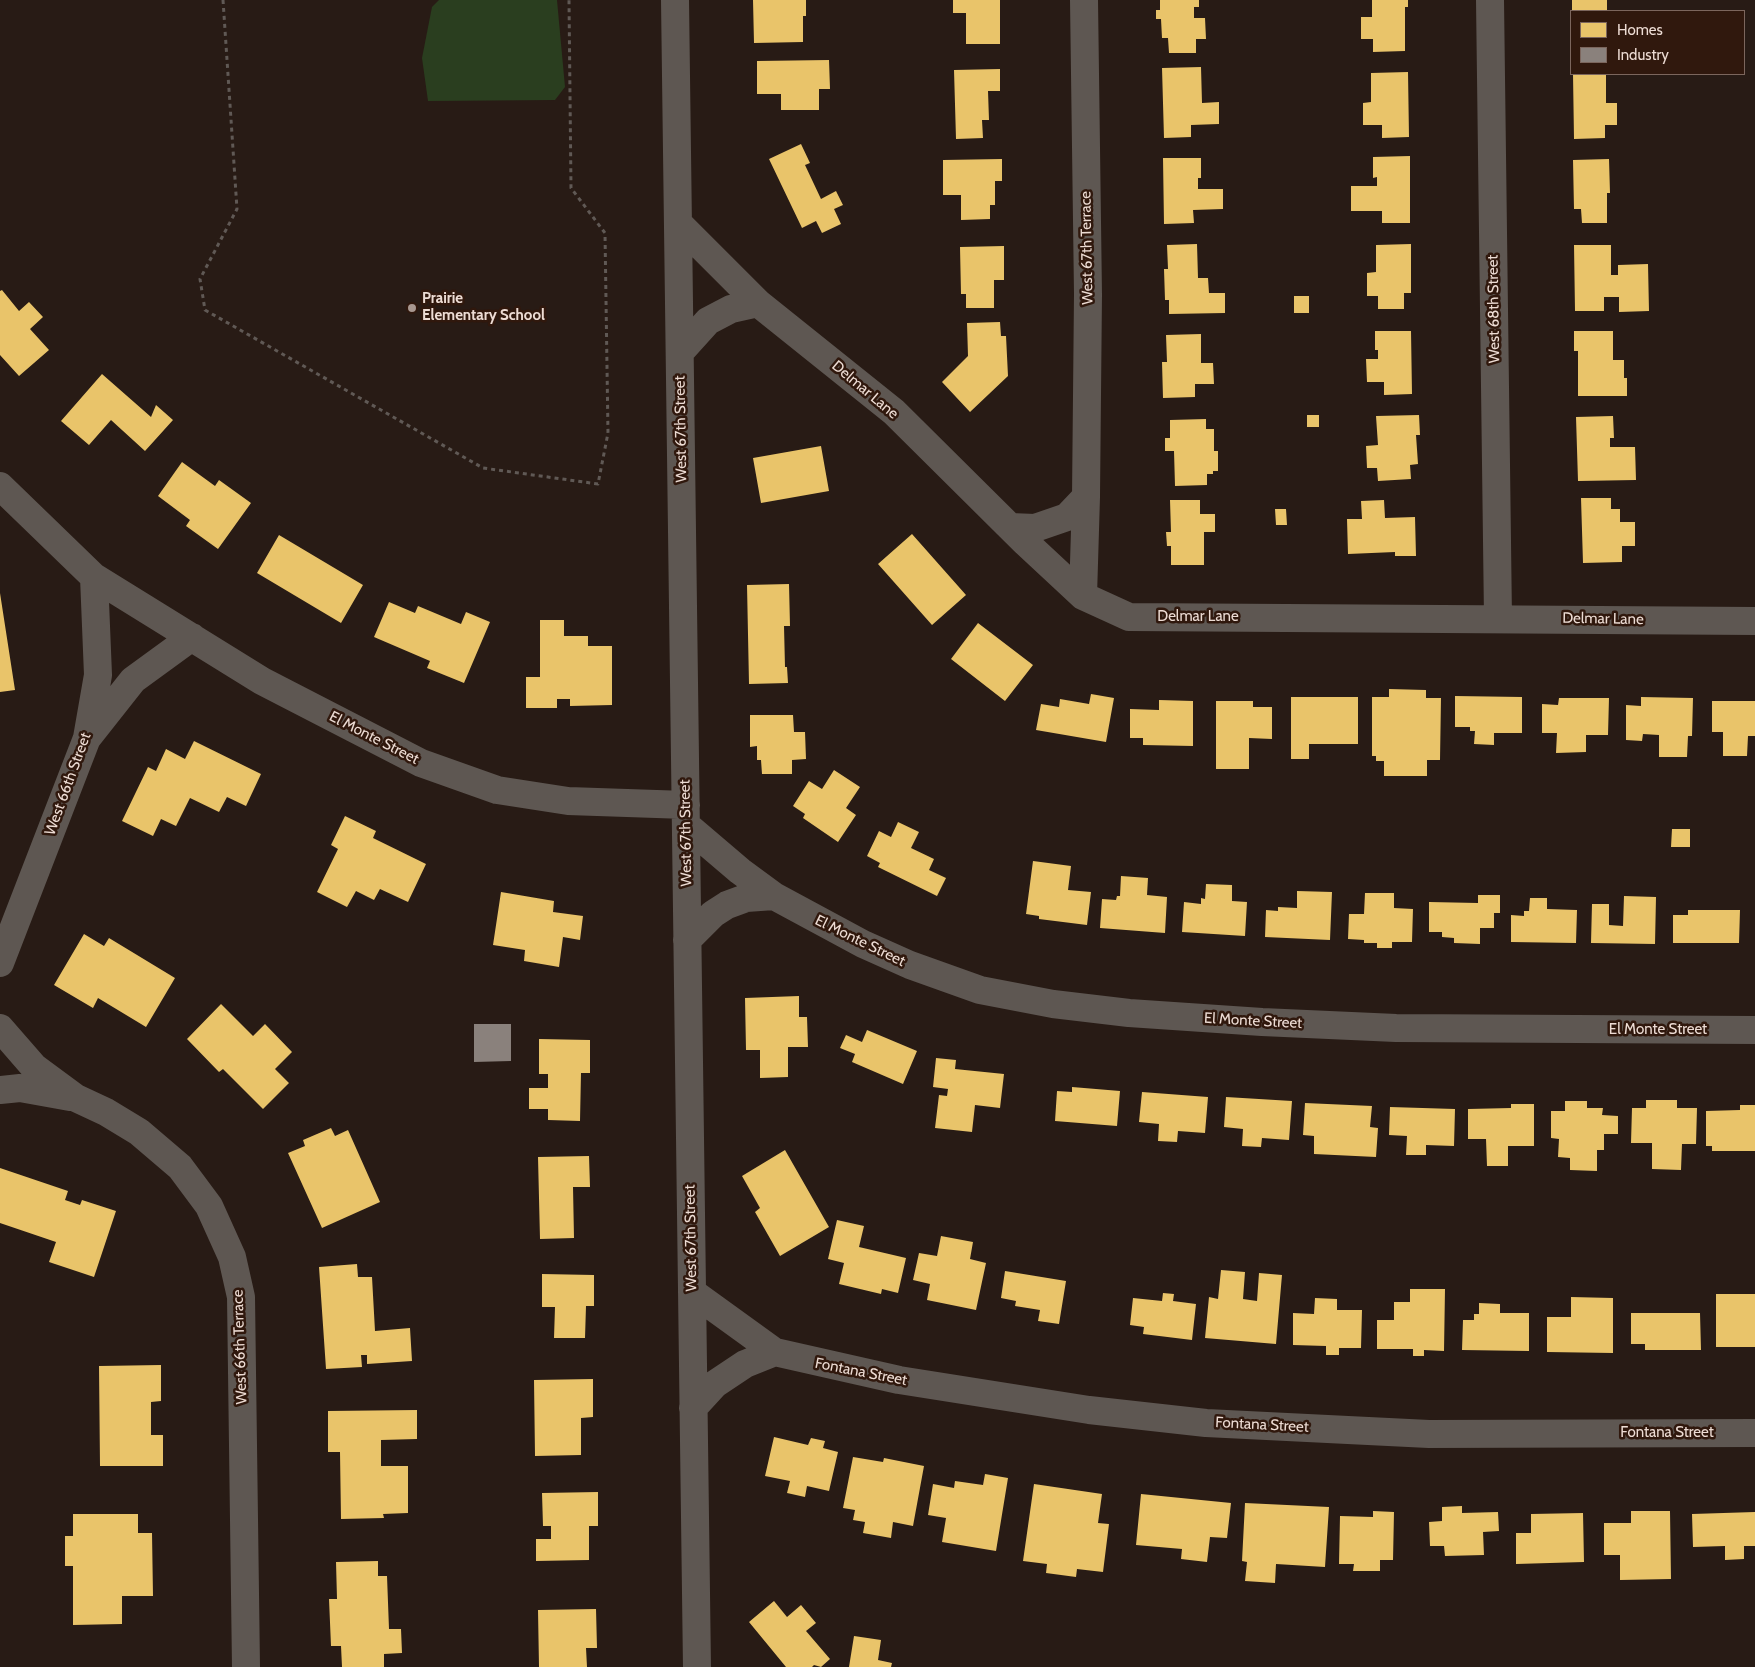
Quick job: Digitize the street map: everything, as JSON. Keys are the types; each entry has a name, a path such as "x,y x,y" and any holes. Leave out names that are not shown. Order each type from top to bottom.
{"street":[{"name":"West 67th Street","path":"675,0 697,1667"},
{"name":"West 67th Terrace","path":"1083,596 1088,294 1084,0"},
{"name":"West 68th Street","path":"1490,0 1498,618"},
{"name":"Delmar Lane","path":"678,223 758,303 894,412 1083,596 1129,617 1755,621"},
{"path":"680,352 708,321 731,309 758,303"},
{"path":"0,486 94,577"},
{"path":"1010,527 1035,528 1067,517 1086,497"},
{"name":"El Monte Street","path":"94,577 262,681 421,762 497,790 568,801 686,815 740,871 774,896 863,944 910,965 980,990 1053,1004 1129,1013 1234,1020 1396,1028 1755,1030"},
{"name":"West 66th Street","path":"0,963 87,738 98,675 94,577"},
{"path":"87,738 133,680 192,637"},
{"path":"688,940 713,914 727,905 746,898 774,896"},
{"name":"West 66th Terrace","path":"0,1028 34,1067 76,1098 106,1112 139,1132 180,1167 209,1206 232,1257 241,1297 246,1667"},
{"name":"West 66th Terrace","path":"0,1090 20,1088 76,1098"},
{"name":"Fontana Street","path":"692,1292 775,1352 900,1380 1089,1410 1206,1422 1429,1434 1755,1433"},
{"path":"694,1408 715,1384 745,1364 775,1352"}],"path":[{"path":"223,0 237,209 200,279 205,310 483,468 598,484 608,433 605,233 571,188 569,0"}],"green space":[{"path":"439,0 557,0 565,87 555,100 428,101 422,58 432,7"}],"building: Homes":[{"path":"753,0 806,0 806,16 803,16 803,42 754,43"},
{"path":"953,0 1000,0 1000,44 966,44 966,13 953,13"},
{"path":"1160,0 1199,0 1199,7 1194,7 1194,18 1205,18 1206,39 1196,39 1196,53 1169,53 1168,38 1162,38 1161,19 1156,19 1156,10 1160,10"},
{"path":"1372,0 1408,0 1408,7 1405,7 1405,51 1373,52 1373,39 1361,39 1361,17 1372,17"},
{"path":"1572,0 1607,0 1607,10 1572,10"},
{"path":"829,60 830,89 819,89 819,110 781,110 781,94 757,94 757,61"},
{"path":"1201,67 1202,103 1219,102 1219,124 1191,125 1191,137 1164,138 1162,68"},
{"path":"1000,69 1000,91 988,91 989,120 982,120 983,138 956,139 954,70"},
{"path":"1408,72 1409,137 1382,138 1382,125 1363,125 1363,103 1371,102 1371,73"},
{"path":"1573,75 1606,75 1606,103 1617,103 1617,125 1605,125 1605,138 1574,139"},
{"path":"801,144 810,163 805,165 821,199 836,191 843,205 834,209 841,224 822,233 816,221 802,228 769,159"},
{"path":"1410,156 1410,223 1382,223 1382,211 1351,211 1351,186 1377,186 1377,177 1373,178 1373,157"},
{"path":"1163,158 1201,158 1201,178 1198,178 1198,189 1223,189 1223,209 1193,210 1194,223 1164,224"},
{"path":"1002,159 1002,181 995,181 995,205 990,205 990,219 961,220 961,195 943,195 943,160"},
{"path":"1609,159 1610,193 1607,193 1607,223 1582,223 1581,209 1574,209 1573,160"},
{"path":"1197,244 1198,278 1208,278 1209,293 1225,293 1225,313 1169,314 1169,300 1165,300 1164,269 1168,269 1167,245"},
{"path":"1411,244 1411,293 1404,293 1404,309 1378,309 1378,296 1367,296 1367,273 1376,272 1376,245"},
{"path":"1574,245 1611,245 1611,275 1618,275 1618,265 1648,264 1649,311 1619,312 1619,297 1604,297 1604,311 1575,311"},
{"path":"1004,246 1004,280 994,280 994,308 966,308 966,294 961,294 960,247"},
{"path":"2,290 19,311 29,302 43,317 30,329 49,350 19,376 0,355 0,291"},
{"path":"1294,296 1309,296 1309,313 1294,313"},
{"path":"1000,322 1001,336 1006,336 1008,376 970,412 942,382 968,356 967,323"},
{"path":"1375,331 1411,331 1412,394 1384,395 1384,382 1367,382 1366,359 1378,359 1378,350 1375,350"},
{"path":"1574,331 1613,331 1613,360 1624,360 1627,396 1578,396 1578,351 1574,351"},
{"path":"1201,334 1201,363 1213,363 1214,384 1195,384 1195,397 1163,398 1162,362 1167,362 1166,335"},
{"path":"102,374 151,417 156,405 173,420 145,451 111,420 89,445 61,421"},
{"path":"1307,415 1319,415 1319,427 1307,427"},
{"path":"1419,415 1420,435 1416,435 1418,464 1410,465 1411,479 1378,481 1377,468 1367,468 1366,446 1378,445 1376,416"},
{"path":"1613,416 1614,438 1610,438 1610,447 1635,447 1636,480 1578,481 1576,417"},
{"path":"1206,419 1206,429 1214,429 1214,451 1218,451 1218,471 1213,471 1213,474 1207,474 1207,485 1175,486 1174,451 1165,451 1165,438 1170,438 1170,420"},
{"path":"821,446 829,491 761,503 753,458"},
{"path":"182,462 215,486 219,480 251,503 218,549 186,526 190,520 158,496"},
{"path":"1581,498 1611,498 1611,509 1620,509 1620,522 1635,522 1635,546 1622,546 1622,562 1583,563"},
{"path":"1170,500 1200,500 1200,514 1215,514 1215,532 1204,532 1204,565 1171,565 1171,546 1167,546 1166,532 1171,532"},
{"path":"1384,500 1385,518 1415,517 1416,556 1395,556 1395,552 1348,554 1347,519 1362,519 1361,501"},
{"path":"1275,509 1286,509 1287,525 1276,525"},
{"path":"912,534 966,595 932,625 878,564"},
{"path":"279,535 363,585 341,623 257,573"},
{"path":"789,584 790,626 784,626 785,667 787,667 788,683 749,684 747,585"},
{"path":"0,593 15,690 0,692"},
{"path":"389,602 415,613 418,606 461,624 466,612 490,622 464,683 427,668 430,661 374,637"},
{"path":"540,620 564,620 564,636 588,636 588,646 612,646 612,705 570,706 570,699 557,699 557,708 526,708 526,677 540,677"},
{"path":"978,623 1033,665 1005,701 951,659"},
{"path":"1389,689 1426,690 1426,698 1441,698 1440,760 1427,760 1427,776 1384,776 1384,761 1376,761 1376,756 1372,756 1372,697 1389,697"},
{"path":"1091,694 1114,698 1106,742 1036,730 1041,704 1059,707 1060,699 1089,704"},
{"path":"1455,696 1522,697 1522,733 1494,733 1494,745 1474,744 1475,731 1470,731 1470,727 1455,727"},
{"path":"1291,697 1358,697 1358,744 1309,744 1309,759 1291,759"},
{"path":"1641,697 1693,698 1692,736 1688,736 1687,757 1659,757 1659,735 1643,734 1642,741 1626,740 1626,705 1641,706"},
{"path":"1559,698 1609,698 1608,735 1586,735 1586,752 1556,753 1557,733 1542,733 1542,704 1558,705"},
{"path":"1159,700 1193,701 1193,746 1143,745 1143,738 1130,738 1130,709 1159,710"},
{"path":"1216,701 1253,701 1253,707 1272,707 1272,739 1249,738 1249,769 1216,769"},
{"path":"1712,701 1755,701 1755,736 1748,736 1747,756 1723,756 1723,732 1712,732"},
{"path":"750,715 793,715 794,732 805,732 806,759 792,760 792,774 762,774 761,760 757,760 757,746 750,747"},
{"path":"194,741 261,774 246,806 227,797 219,812 190,798 176,826 161,819 153,836 122,821 148,767 156,771 166,749 185,759"},
{"path":"834,770 860,787 846,808 856,815 838,842 803,818 805,814 793,806 809,781 822,789"},
{"path":"345,816 376,831 373,838 426,864 408,902 380,889 374,900 356,891 347,907 317,892 338,849 331,845"},
{"path":"898,822 919,832 911,848 934,859 929,870 946,878 937,896 878,867 880,863 867,856 879,831 891,837"},
{"path":"1672,829 1690,829 1690,847 1671,847"},
{"path":"1033,861 1071,866 1068,890 1091,892 1087,925 1039,919 1039,916 1026,914"},
{"path":"1121,876 1148,878 1147,895 1167,897 1165,933 1100,928 1102,899 1116,900 1117,896 1120,896"},
{"path":"1206,884 1232,885 1232,901 1247,902 1245,936 1182,932 1184,902 1201,904 1201,898 1205,899"},
{"path":"1297,891 1332,892 1330,940 1265,937 1266,910 1278,911 1278,907 1297,908"},
{"path":"501,892 554,901 553,912 583,916 580,940 563,937 559,967 524,961 525,950 493,945"},
{"path":"1365,893 1394,893 1394,908 1413,909 1412,942 1392,942 1392,948 1377,948 1377,943 1364,943 1364,940 1348,939 1349,914 1364,914"},
{"path":"1478,895 1500,895 1500,913 1494,913 1494,928 1480,928 1480,944 1454,943 1454,938 1442,937 1442,932 1429,932 1429,902 1478,903"},
{"path":"1624,896 1656,897 1655,944 1591,943 1592,904 1609,904 1609,925 1623,926"},
{"path":"1530,898 1547,898 1547,909 1577,910 1576,943 1511,942 1511,915 1524,916 1524,911 1529,911"},
{"path":"1688,910 1740,910 1739,943 1673,943 1673,915 1688,915"},
{"path":"84,934 104,946 109,938 175,978 146,1027 98,998 93,1008 54,985"},
{"path":"799,996 799,1017 807,1017 808,1047 788,1047 788,1077 760,1078 760,1050 746,1050 745,998"},
{"path":"221,1004 253,1036 265,1024 292,1052 275,1069 289,1083 263,1109 223,1069 219,1072 187,1039"},
{"path":"867,1030 917,1051 903,1084 852,1062 855,1054 840,1048 846,1035 862,1042"},
{"path":"539,1039 590,1040 590,1073 581,1073 580,1121 548,1120 548,1109 529,1109 529,1088 548,1088 548,1074 539,1074"},
{"path":"936,1058 956,1060 955,1069 1004,1074 1000,1108 975,1105 972,1132 935,1128 939,1095 947,1096 948,1089 933,1087"},
{"path":"1072,1087 1120,1091 1117,1126 1055,1121 1057,1091 1072,1092"},
{"path":"1142,1092 1208,1097 1205,1133 1178,1131 1177,1142 1158,1141 1159,1124 1139,1122"},
{"path":"1226,1097 1292,1101 1289,1140 1262,1138 1261,1147 1242,1146 1243,1129 1224,1127"},
{"path":"1646,1100 1677,1100 1677,1108 1697,1108 1696,1144 1682,1144 1681,1170 1652,1169 1652,1143 1631,1143 1632,1108 1646,1108"},
{"path":"1565,1101 1587,1101 1587,1108 1603,1108 1602,1115 1618,1116 1618,1134 1604,1134 1604,1150 1597,1150 1597,1171 1570,1170 1570,1158 1558,1157 1559,1139 1551,1138 1551,1111 1565,1111"},
{"path":"1305,1103 1372,1106 1370,1127 1378,1128 1376,1157 1314,1154 1314,1136 1303,1135"},
{"path":"1511,1104 1534,1104 1534,1146 1508,1146 1508,1166 1487,1166 1486,1139 1468,1139 1468,1109 1511,1108"},
{"path":"1740,1105 1755,1105 1755,1151 1712,1151 1712,1146 1706,1146 1706,1111 1740,1110"},
{"path":"1390,1107 1455,1109 1454,1146 1426,1145 1426,1155 1406,1155 1407,1136 1389,1135"},
{"path":"331,1128 335,1136 348,1130 380,1202 322,1228 288,1153 305,1146 303,1140"},
{"path":"785,1150 829,1227 780,1256 755,1212 760,1208 742,1176"},
{"path":"589,1156 590,1187 573,1187 574,1238 540,1239 538,1157"},
{"path":"0,1168 68,1191 65,1200 80,1205 82,1200 116,1211 94,1277 49,1262 56,1242 0,1223"},
{"path":"837,1220 864,1226 859,1247 906,1258 898,1293 882,1289 881,1294 839,1284 844,1263 828,1259"},
{"path":"941,1236 973,1242 970,1259 986,1263 976,1310 927,1300 930,1284 913,1280 919,1253 937,1256"},
{"path":"357,1264 358,1277 372,1277 375,1331 410,1328 412,1361 367,1364 367,1355 361,1355 362,1367 326,1369 319,1267"},
{"path":"1221,1270 1245,1272 1243,1299 1257,1301 1259,1273 1282,1275 1276,1344 1205,1338 1209,1297 1218,1299"},
{"path":"1005,1271 1066,1281 1059,1324 1038,1321 1040,1310 1015,1306 1016,1301 1001,1298"},
{"path":"542,1274 594,1275 594,1306 586,1306 585,1338 554,1338 555,1307 542,1307"},
{"path":"1410,1289 1445,1289 1444,1351 1424,1350 1424,1356 1413,1356 1413,1349 1377,1349 1377,1320 1394,1320 1394,1302 1410,1302"},
{"path":"1163,1293 1174,1294 1173,1301 1196,1304 1192,1340 1143,1334 1144,1327 1130,1325 1133,1298 1162,1301"},
{"path":"1716,1294 1755,1294 1755,1347 1716,1347"},
{"path":"1571,1297 1613,1298 1613,1353 1547,1352 1547,1317 1571,1317"},
{"path":"1315,1298 1337,1299 1337,1310 1362,1310 1361,1348 1339,1348 1339,1355 1326,1355 1326,1346 1293,1345 1293,1313 1314,1314"},
{"path":"1479,1303 1500,1304 1500,1313 1529,1313 1529,1351 1462,1350 1463,1320 1474,1320 1474,1314 1479,1314"},
{"path":"1631,1313 1700,1313 1701,1350 1645,1350 1645,1344 1631,1344"},
{"path":"161,1365 161,1401 151,1402 151,1435 163,1435 163,1466 100,1466 99,1366"},
{"path":"593,1379 593,1417 581,1418 581,1455 535,1456 534,1380"},
{"path":"417,1410 417,1439 381,1440 381,1466 408,1466 408,1513 383,1514 384,1518 341,1519 340,1452 328,1452 328,1411"},
{"path":"774,1437 808,1445 811,1438 825,1441 823,1448 838,1452 829,1491 807,1486 805,1497 787,1493 790,1481 765,1476"},
{"path":"853,1457 883,1462 884,1458 924,1466 913,1526 893,1522 891,1538 863,1533 865,1522 853,1520 855,1510 843,1508"},
{"path":"985,1474 1008,1478 996,1551 942,1542 946,1518 928,1515 933,1484 954,1488 955,1481 983,1485"},
{"path":"1034,1484 1102,1494 1098,1523 1109,1524 1103,1572 1077,1569 1076,1577 1046,1573 1047,1564 1023,1561"},
{"path":"598,1492 598,1526 589,1526 589,1560 536,1561 536,1539 551,1539 551,1526 543,1526 542,1493"},
{"path":"1141,1494 1231,1503 1227,1538 1210,1537 1207,1562 1181,1559 1182,1549 1136,1545"},
{"path":"1245,1503 1329,1507 1325,1567 1276,1564 1275,1583 1245,1581 1247,1562 1242,1561"},
{"path":"1462,1506 1462,1513 1498,1512 1499,1531 1483,1532 1484,1555 1445,1556 1444,1546 1430,1546 1429,1522 1442,1521 1442,1507"},
{"path":"1373,1511 1394,1512 1393,1560 1380,1560 1380,1571 1353,1571 1354,1564 1339,1564 1340,1516 1373,1517"},
{"path":"1631,1511 1670,1511 1671,1579 1620,1580 1620,1555 1604,1555 1604,1523 1631,1523"},
{"path":"1755,1512 1755,1546 1744,1546 1744,1559 1725,1560 1725,1546 1693,1547 1692,1514"},
{"path":"1583,1513 1584,1562 1516,1564 1516,1533 1531,1533 1531,1514"},
{"path":"73,1514 138,1514 138,1533 152,1533 153,1596 122,1596 122,1624 73,1625 73,1566 65,1566 65,1536 73,1536"},
{"path":"378,1561 378,1576 387,1576 389,1629 401,1629 402,1653 384,1654 384,1667 342,1667 341,1646 331,1646 329,1599 337,1599 336,1562"},
{"path":"774,1601 787,1617 801,1605 816,1623 806,1631 830,1659 821,1667 814,1665 812,1667 786,1667 749,1622"},
{"path":"596,1609 597,1648 586,1648 587,1667 539,1667 538,1610"},
{"path":"854,1636 881,1640 878,1660 892,1663 891,1667 849,1667"}],"building: Industry":[{"path":"474,1024 511,1024 511,1061 474,1062"}],"place":[{"name":"Prairie Elementary School","path":"412,308"}]}
